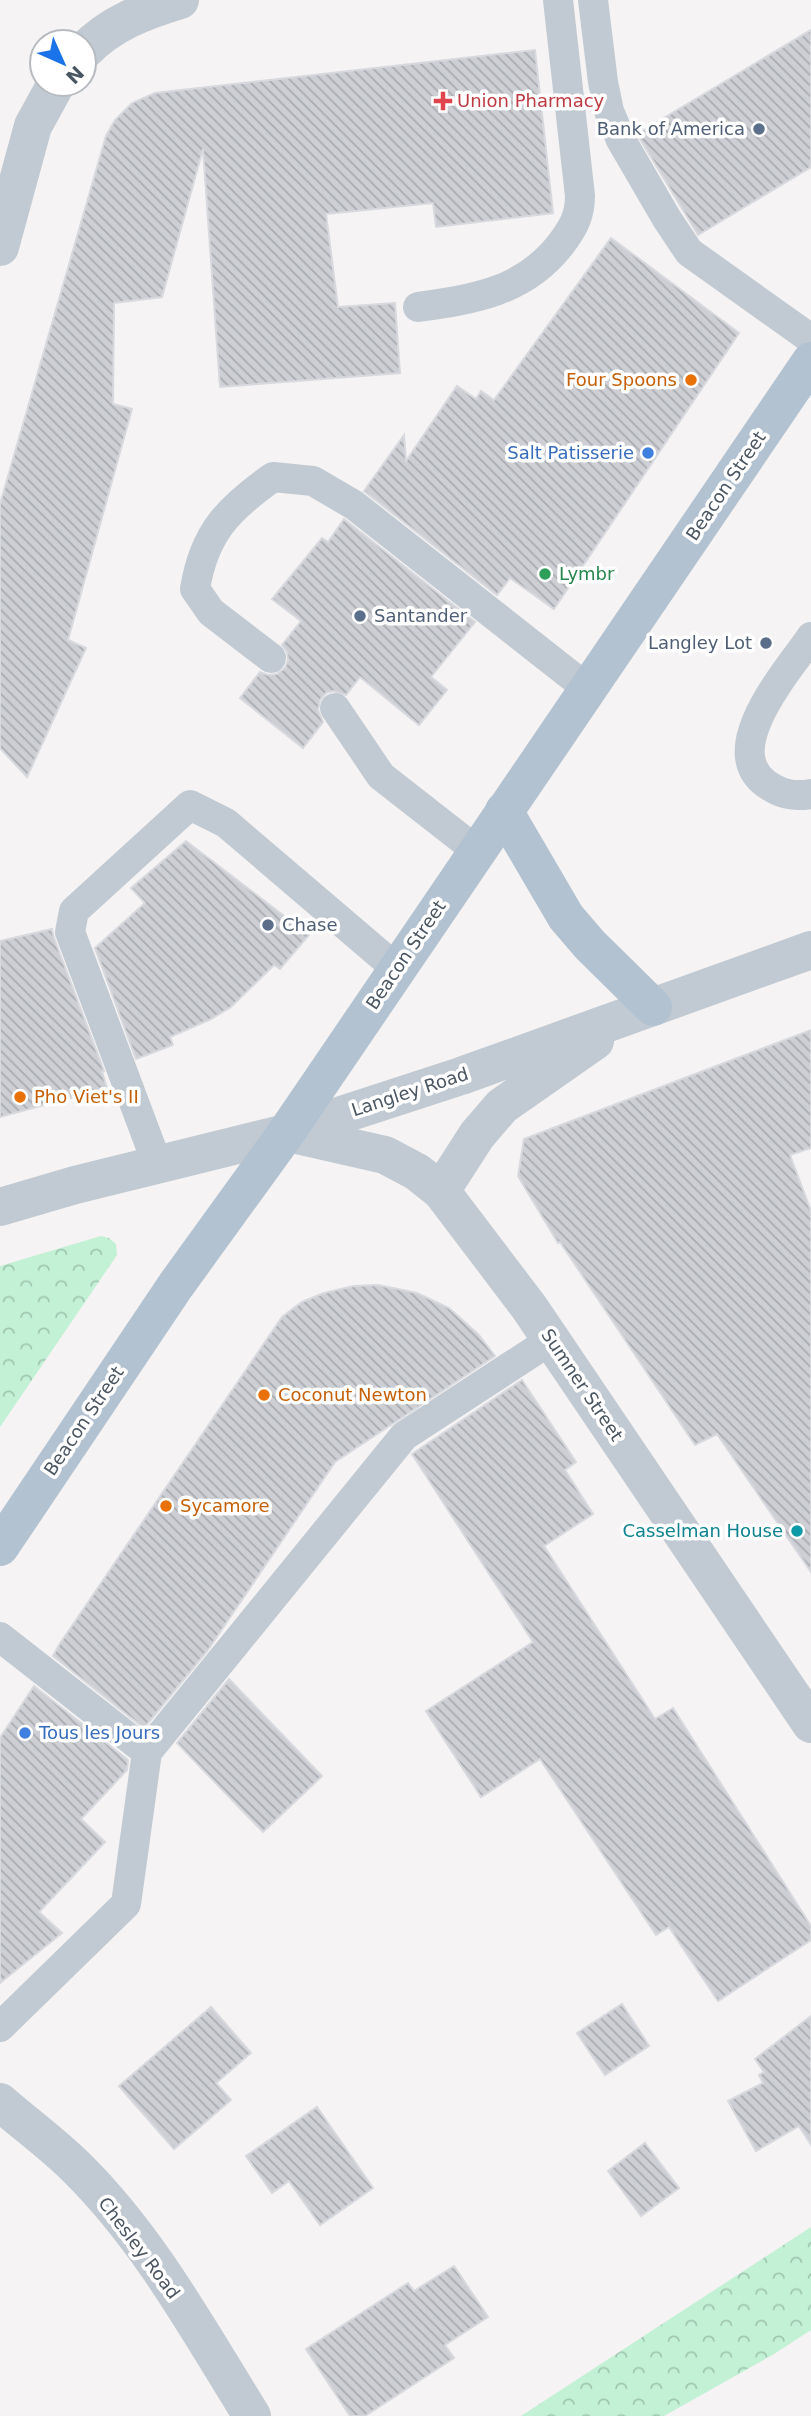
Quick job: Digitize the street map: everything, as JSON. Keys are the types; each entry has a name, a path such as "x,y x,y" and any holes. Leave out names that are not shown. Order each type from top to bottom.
{"main road":[{"name":"Beacon Street","path":"0,1547 176,1285 286,1133 811,361"},
{"path":"504,811 566,917 644,1010"}],"street":[{"path":"98,36 135,14 180,0"},
{"path":"0,247 33,126 48,98"},
{"name":"Langley Road","path":"0,1207 75,1185 286,1133 461,1076 811,950"},
{"path":"441,1191 477,1135 502,1106 644,1010"},
{"name":"Sumner Street","path":"286,1133 385,1155 416,1172 441,1191 529,1307 811,1724"},
{"name":"Chesley Road","path":"0,2102 77,2168 122,2219 163,2275 252,2416"}],"lane":[{"path":"418,307 499,291 531,275 555,252 571,231 580,213 558,0"},
{"path":"593,0 609,111 621,139 667,219 689,252 811,339"},
{"path":"271,658 211,612 195,589 206,545 225,518 247,495 273,477 313,481 354,505 588,689"},
{"path":"811,637 761,710 752,730 749,750 753,769 759,778 772,788 788,795 811,794"},
{"path":"335,708 381,776 477,851"},
{"path":"158,1166 69,932 74,911 190,805 226,823 397,969"},
{"path":"0,2027 126,1904 147,1752 404,1436 551,1340"},
{"path":"0,1637 147,1752"}],"green space":[{"path":"101,1236 116,1244 117,1255 0,1427 0,1266"},
{"path":"811,2227 811,2330 664,2416 521,2416"}],"building":[{"path":"811,30 811,167 698,235 637,134"},
{"path":"535,50 553,213 436,227 433,203 326,214 338,307 395,303 400,373 220,387 203,149 162,297 114,303 113,404 132,409 68,640 86,648 27,777 0,748 0,504 106,136 115,120 132,103 155,93"},
{"path":"611,238 739,333 554,609 510,578 497,595 364,491 404,435 406,461 457,386 476,399 481,391 494,400"},
{"path":"344,519 475,622 431,677 447,690 419,725 360,677 346,695 333,691 326,693 320,700 318,710 323,722 303,748 240,698 260,672 277,674 285,668 287,652 282,645 301,621 272,599 322,538 328,542"},
{"path":"186,841 309,935 280,969 274,965 231,1007 170,1037 173,1045 136,1059 95,948 145,903 131,888"},
{"path":"52,929 104,1071 102,1072 107,1088 0,1117 0,941"},
{"path":"811,1030 811,1148 790,1155 811,1211 811,1572 717,1434 695,1445 560,1242 558,1243 518,1176 524,1139"},
{"path":"378,1285 417,1293 449,1308 478,1334 495,1356 335,1462 208,1650 144,1728 53,1656 282,1317 302,1302 324,1293 354,1286"},
{"path":"522,1380 576,1462 565,1470 593,1514 544,1546 655,1719 673,1708 811,1926 811,1940 718,2001 669,1927 656,1935 540,1759 481,1797 426,1711 533,1642 412,1454"},
{"path":"229,1679 322,1776 263,1832 177,1743"},
{"path":"34,1686 128,1760 127,1770 81,1819 105,1842 39,1912 62,1933 0,1983 0,1738"},
{"path":"622,2004 649,2046 605,2075 577,2033"},
{"path":"211,2007 251,2053 216,2083 231,2100 174,2149 119,2086"},
{"path":"811,2016 811,2145 799,2126 756,2151 728,2101 763,2083 759,2075 764,2072 755,2059"},
{"path":"317,2107 373,2188 320,2225 289,2181 272,2193 246,2156"},
{"path":"645,2143 679,2188 641,2216 608,2171"},
{"path":"454,2266 488,2317 445,2345 454,2358 365,2416 350,2416 306,2349 408,2283 414,2291"}],"place":[{"name":"Union Pharmacy","path":"443,101"},
{"name":"Bank of America","path":"759,129"},
{"name":"Four Spoons","path":"691,380"},
{"name":"Salt Patisserie","path":"648,453"},
{"name":"Lymbr","path":"545,574"},
{"name":"Santander","path":"360,616"},
{"name":"Langley Lot","path":"766,643"},
{"name":"Chase","path":"268,925"},
{"name":"Pho Viet's II","path":"20,1097"},
{"name":"Coconut Newton","path":"264,1395"},
{"name":"Sycamore","path":"166,1506"},
{"name":"Casselman House","path":"797,1531"},
{"name":"Tous les Jours","path":"25,1733"}]}
